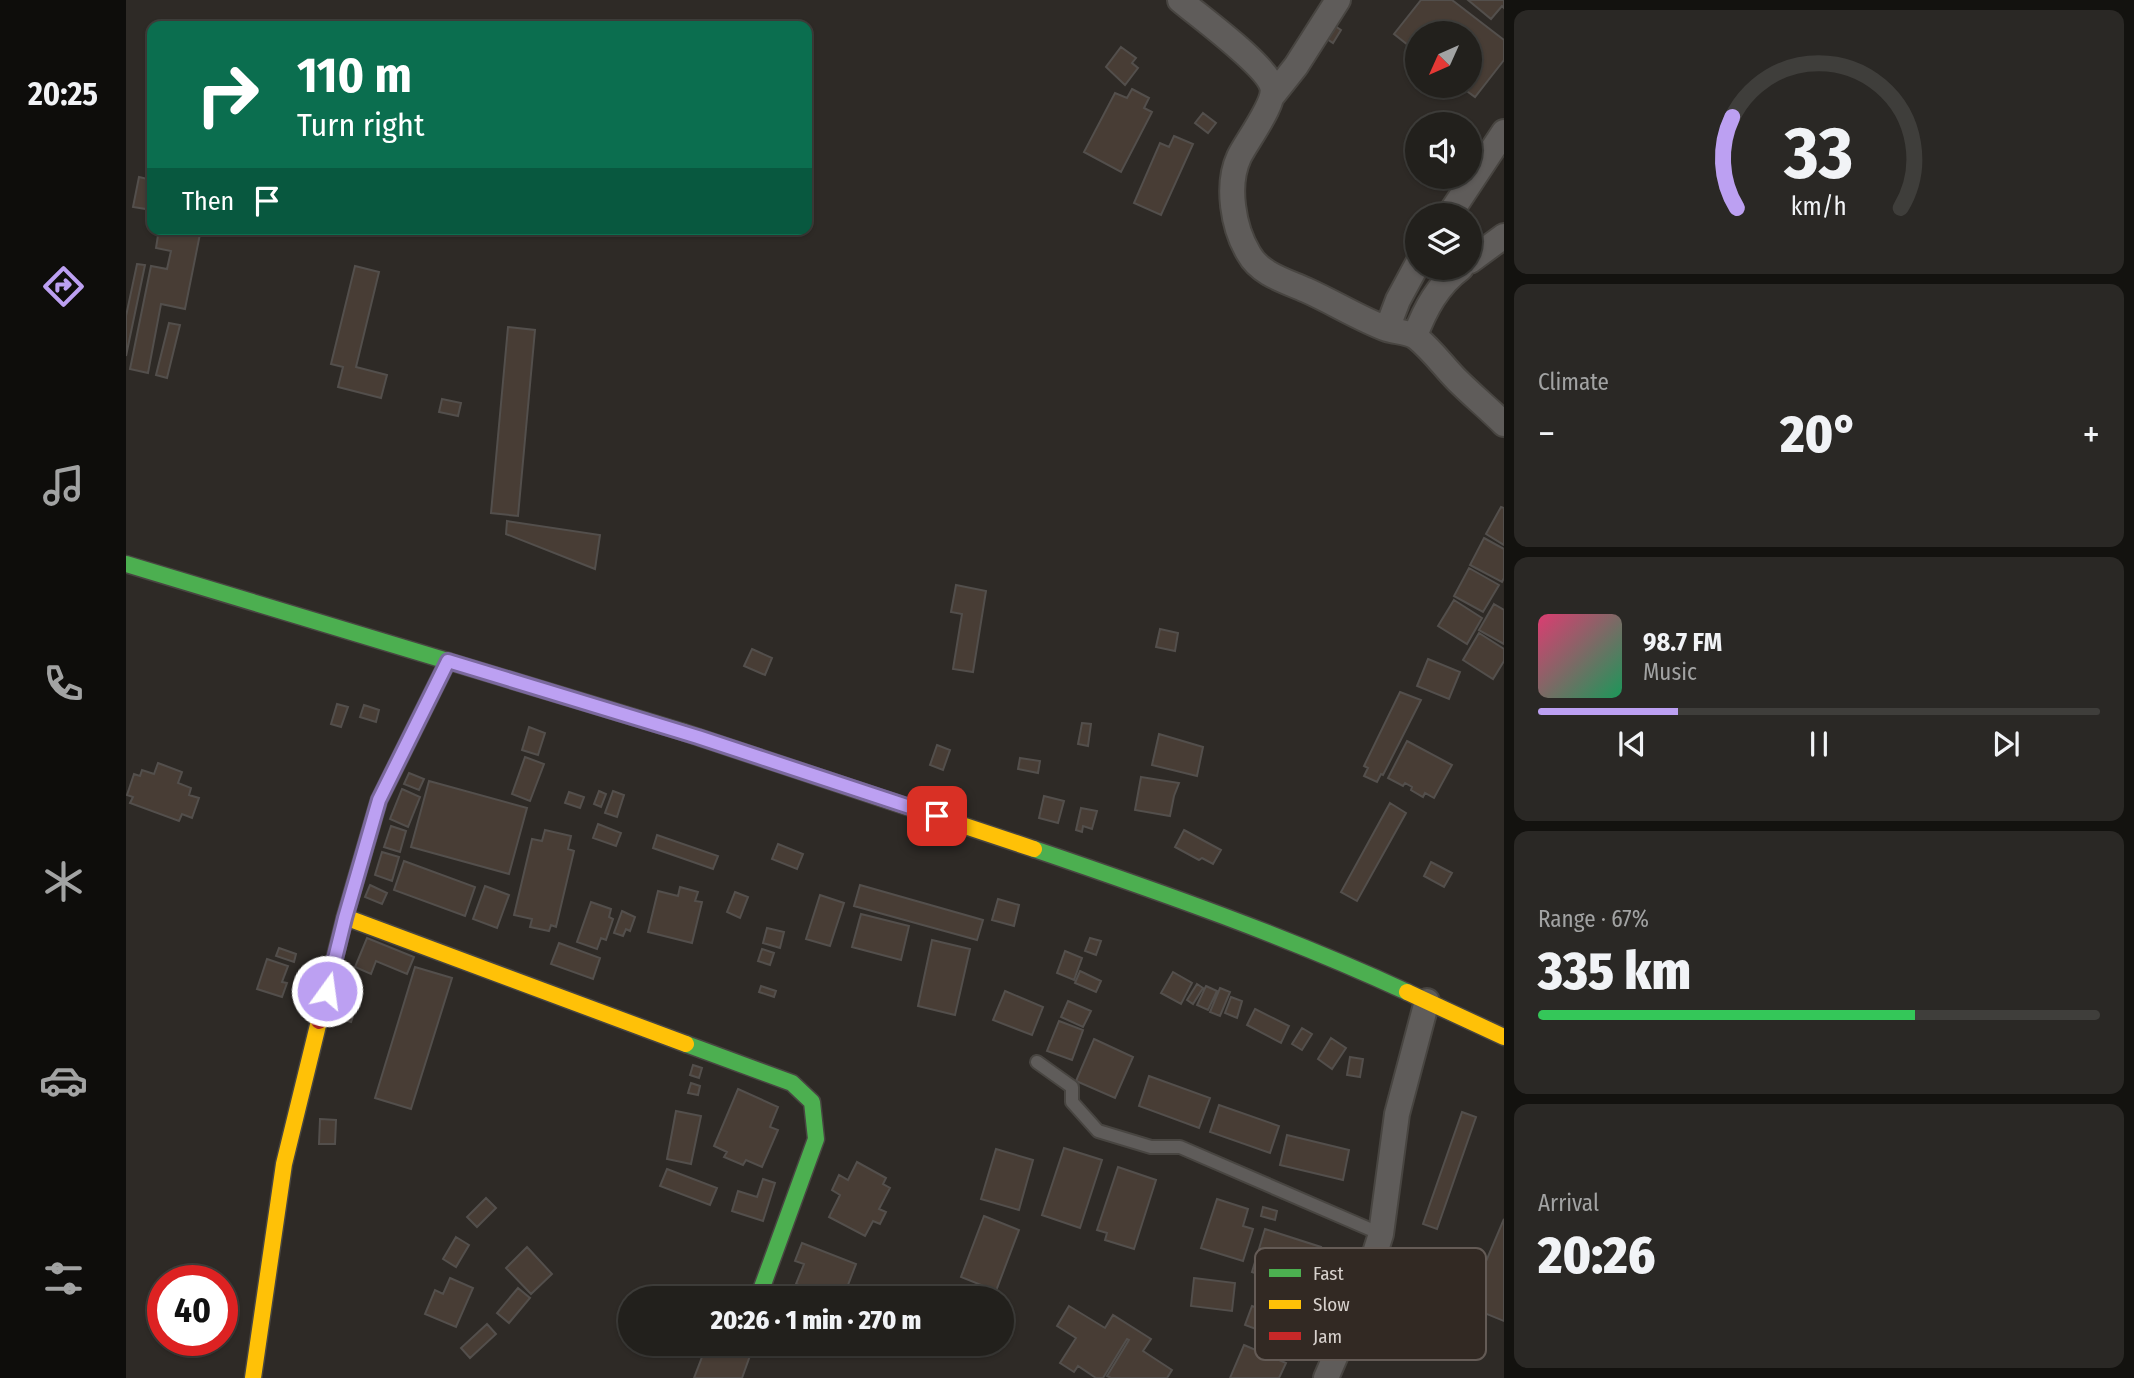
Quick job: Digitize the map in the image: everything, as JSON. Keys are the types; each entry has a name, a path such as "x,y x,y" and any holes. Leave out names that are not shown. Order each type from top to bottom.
{"main road":[{"path":"126,564 698,737 1111,876 1210,911 1361,971 1504,1037"},
{"path":"253,1378 284,1164 345,918 379,800 448,661"},
{"path":"345,918 792,1083 812,1102 816,1139 762,1286"}],"street":[{"path":"1180,0 1268,78 1273,94"},
{"path":"1338,0 1296,66 1273,94 1239,158 1233,174 1235,214 1242,242 1260,268 1387,328 1415,336 1504,424"},
{"path":"1457,203 1504,132"},
{"path":"1482,252 1504,236"},
{"path":"1387,328 1409,280"},
{"path":"1415,336 1434,295 1447,280"},
{"path":"1377,1248 1381,1234 1397,1114 1427,1001"},
{"path":"1326,1378 1334,1360"}],"lane":[{"path":"1037,1062 1072,1087 1072,1102 1098,1131 1151,1147 1180,1147 1381,1234"}],"building":[{"path":"1421,0 1452,0 1479,21 1405,21 1405,43 1394,34"},
{"path":"1468,0 1504,0 1504,8 1502,6 1491,19"},
{"path":"1329,22 1341,30 1333,43 1321,35"},
{"path":"1482,23 1504,40 1504,60 1482,88"},
{"path":"1121,47 1136,58 1132,63 1138,68 1125,85 1106,67"},
{"path":"1132,89 1149,98 1144,108 1152,112 1121,172 1084,152 1115,93 1127,98"},
{"path":"1203,113 1216,123 1208,133 1195,123"},
{"path":"1174,136 1193,144 1161,215 1134,203 1160,143 1169,147"},
{"path":"139,177 147,179 146,209 133,207"},
{"path":"158,235 200,235 185,309 161,304 148,373 130,369 151,266 167,269 171,251 156,248"},
{"path":"137,264 145,265 126,356 126,316"},
{"path":"355,266 379,272 356,367 387,375 381,398 338,387 343,367 331,364"},
{"path":"169,323 180,325 167,378 156,375"},
{"path":"508,327 535,330 518,516 491,513"},
{"path":"442,399 461,403 458,416 439,412"},
{"path":"1501,507 1504,508 1504,545 1486,534"},
{"path":"507,521 600,535 595,569 506,534"},
{"path":"1484,538 1504,549 1502,582 1470,565"},
{"path":"1469,568 1499,585 1483,612 1454,596"},
{"path":"956,585 986,591 973,672 953,669 962,614 951,612"},
{"path":"1454,600 1482,618 1467,644 1438,626"},
{"path":"1494,604 1504,610 1504,644 1479,630"},
{"path":"1160,629 1178,633 1175,651 1156,647"},
{"path":"1479,633 1504,649 1504,661 1493,679 1463,660"},
{"path":"752,649 772,658 765,675 744,666"},
{"path":"1428,659 1460,672 1449,699 1417,686"},
{"path":"1400,692 1421,700 1377,782 1364,776 1368,768 1364,766"},
{"path":"337,704 348,707 341,727 331,724"},
{"path":"364,705 379,710 376,722 360,717"},
{"path":"1082,723 1091,724 1088,746 1078,744"},
{"path":"529,727 545,733 538,755 522,750"},
{"path":"1159,734 1203,747 1197,776 1152,765"},
{"path":"1407,741 1452,765 1434,798 1425,793 1423,797 1405,783 1403,786 1388,778"},
{"path":"937,745 950,750 943,770 930,765"},
{"path":"525,757 544,764 530,801 512,794"},
{"path":"1020,758 1040,761 1038,773 1018,769"},
{"path":"158,763 182,772 178,783 191,788 189,795 199,798 192,818 182,814 179,821 130,803 133,797 127,795 134,774 140,776 142,770 154,774"},
{"path":"409,773 424,779 419,790 404,784"},
{"path":"1141,777 1179,783 1170,816 1135,810"},
{"path":"429,781 527,808 509,874 411,847"},
{"path":"402,789 420,797 408,827 390,819"},
{"path":"599,791 606,794 601,807 594,804"},
{"path":"613,791 624,795 617,817 605,813"},
{"path":"569,792 584,797 580,808 565,803"},
{"path":"1044,796 1064,801 1058,823 1039,818"},
{"path":"1390,803 1406,813 1357,901 1341,892"},
{"path":"1081,808 1097,811 1092,829 1083,826 1082,832 1076,830"},
{"path":"598,824 621,833 616,846 593,838"},
{"path":"391,826 406,831 400,852 384,847"},
{"path":"545,830 571,836 568,849 574,851 556,927 551,925 549,931 530,927 532,919 514,915 532,839 542,841"},
{"path":"1184,830 1221,850 1213,864 1175,847"},
{"path":"657,835 718,856 713,869 653,848"},
{"path":"778,844 803,854 797,869 772,859"},
{"path":"382,852 399,857 392,881 375,875"},
{"path":"404,861 475,887 465,916 394,890"},
{"path":"1431,862 1452,873 1444,887 1424,876"},
{"path":"370,885 387,893 382,904 365,897"},
{"path":"860,885 983,920 977,940 854,906"},
{"path":"485,886 509,895 497,928 473,919"},
{"path":"680,887 698,892 695,901 702,902 692,943 648,932 658,891 678,896"},
{"path":"735,892 748,897 740,918 727,912"},
{"path":"820,895 844,903 830,946 806,939"},
{"path":"998,899 1019,905 1014,926 992,920"},
{"path":"591,902 611,909 609,917 613,919 606,940 601,938 597,949 577,942"},
{"path":"622,911 635,917 630,931 626,929 623,936 614,933"},
{"path":"861,914 909,926 901,960 852,947"},
{"path":"767,928 784,932 780,948 763,943"},
{"path":"367,938 414,957 407,974 376,961 371,974 355,967"},
{"path":"1090,938 1101,941 1096,955 1085,951"},
{"path":"932,940 970,949 955,1015 918,1006"},
{"path":"559,943 600,958 593,979 551,964"},
{"path":"279,948 296,954 294,962 276,956"},
{"path":"762,949 774,953 770,965 758,961"},
{"path":"1065,951 1082,958 1074,980 1057,973"},
{"path":"267,959 288,966 282,982 287,983 282,997 257,989"},
{"path":"415,967 452,978 411,1109 375,1098"},
{"path":"1080,971 1101,981 1096,992 1075,983"},
{"path":"1173,972 1192,983 1181,1004 1161,993"},
{"path":"1197,984 1203,988 1193,1004 1187,1000"},
{"path":"761,986 776,991 774,997 759,992"},
{"path":"1206,986 1217,991 1208,1010 1197,1005"},
{"path":"1220,988 1230,992 1220,1016 1210,1012"},
{"path":"1005,991 1043,1007 1032,1035 993,1020"},
{"path":"1231,997 1242,1001 1237,1018 1225,1013"},
{"path":"339,999 357,1005 351,1022 333,1016"},
{"path":"1068,1001 1091,1011 1083,1027 1061,1017"},
{"path":"1255,1009 1289,1026 1281,1043 1247,1025"},
{"path":"1059,1021 1083,1030 1072,1060 1047,1051"},
{"path":"1302,1028 1312,1034 1302,1050 1292,1044"},
{"path":"1331,1038 1346,1048 1332,1069 1318,1059"},
{"path":"1094,1039 1133,1057 1115,1098 1076,1081"},
{"path":"1350,1057 1363,1059 1360,1077 1347,1075"},
{"path":"693,1065 702,1068 699,1078 690,1075"},
{"path":"1149,1076 1210,1098 1199,1128 1139,1106"},
{"path":"691,1083 700,1086 698,1095 688,1093"},
{"path":"738,1089 778,1107 770,1127 778,1130 762,1167 746,1160 743,1165 724,1157 727,1152 714,1146"},
{"path":"1219,1105 1279,1126 1270,1153 1210,1132"},
{"path":"676,1111 701,1116 691,1164 667,1159"},
{"path":"1462,1112 1476,1117 1437,1229 1423,1224"},
{"path":"320,1119 336,1120 335,1144 319,1144"},
{"path":"1287,1135 1349,1150 1343,1180 1280,1165"},
{"path":"1064,1148 1102,1160 1080,1228 1042,1215"},
{"path":"996,1149 1033,1160 1019,1210 981,1199"},
{"path":"857,1162 886,1178 883,1184 890,1188 879,1209 886,1212 880,1224 873,1221 865,1236 829,1217 840,1195 832,1190 839,1175 848,1180"},
{"path":"1118,1167 1156,1180 1134,1249 1105,1240 1107,1233 1097,1230"},
{"path":"667,1169 717,1188 710,1205 660,1186"},
{"path":"763,1179 775,1183 763,1221 732,1211 738,1191 757,1197"},
{"path":"486,1198 496,1208 477,1227 467,1217"},
{"path":"1217,1199 1248,1209 1243,1226 1253,1229 1243,1261 1201,1248"},
{"path":"1263,1207 1277,1211 1275,1220 1261,1216"},
{"path":"984,1216 1019,1230 998,1286 984,1286 961,1277"},
{"path":"1504,1219 1504,1321 1486,1314 1486,1261"},
{"path":"1265,1229 1321,1247 1321,1248 1259,1248"},
{"path":"456,1237 469,1245 456,1267 443,1259"},
{"path":"802,1243 856,1264 848,1286 802,1286 796,1284 804,1264 795,1261"},
{"path":"527,1247 552,1274 531,1294 506,1268"},
{"path":"450,1278 473,1288 456,1327 425,1314 435,1290 443,1294"},
{"path":"1194,1278 1235,1283 1232,1311 1191,1306"},
{"path":"518,1288 530,1298 509,1323 497,1313"},
{"path":"1069,1306 1105,1328 1113,1315 1151,1339 1143,1351 1172,1370 1167,1378 1107,1376 1129,1340 1127,1339 1103,1378 1096,1378 1078,1366 1074,1372 1060,1363 1076,1338 1057,1326"},
{"path":"1252,1306 1255,1307 1255,1329 1245,1325"},
{"path":"487,1324 496,1334 470,1358 461,1348"},
{"path":"1244,1345 1255,1350 1255,1360 1279,1360 1286,1363 1279,1378 1230,1378"},
{"path":"702,1356 750,1356 742,1378 694,1378"}],"traffic: fast":[{"path":"126,564 683,732"},
{"path":"1034,849 1269,933 1407,992"},
{"path":"686,1044 792,1083 812,1102 816,1139 762,1286"}],"traffic: slow":[{"path":"683,732 1034,849"},
{"path":"345,917 686,1044"},
{"path":"1407,992 1504,1037"},
{"path":"253,1378 284,1164 319,1021"}],"traffic: jam":[{"path":"319,1021 345,917 379,800 448,661"}],"route":[{"path":"327,991 379,800 448,661 698,737 937,816"}]}
